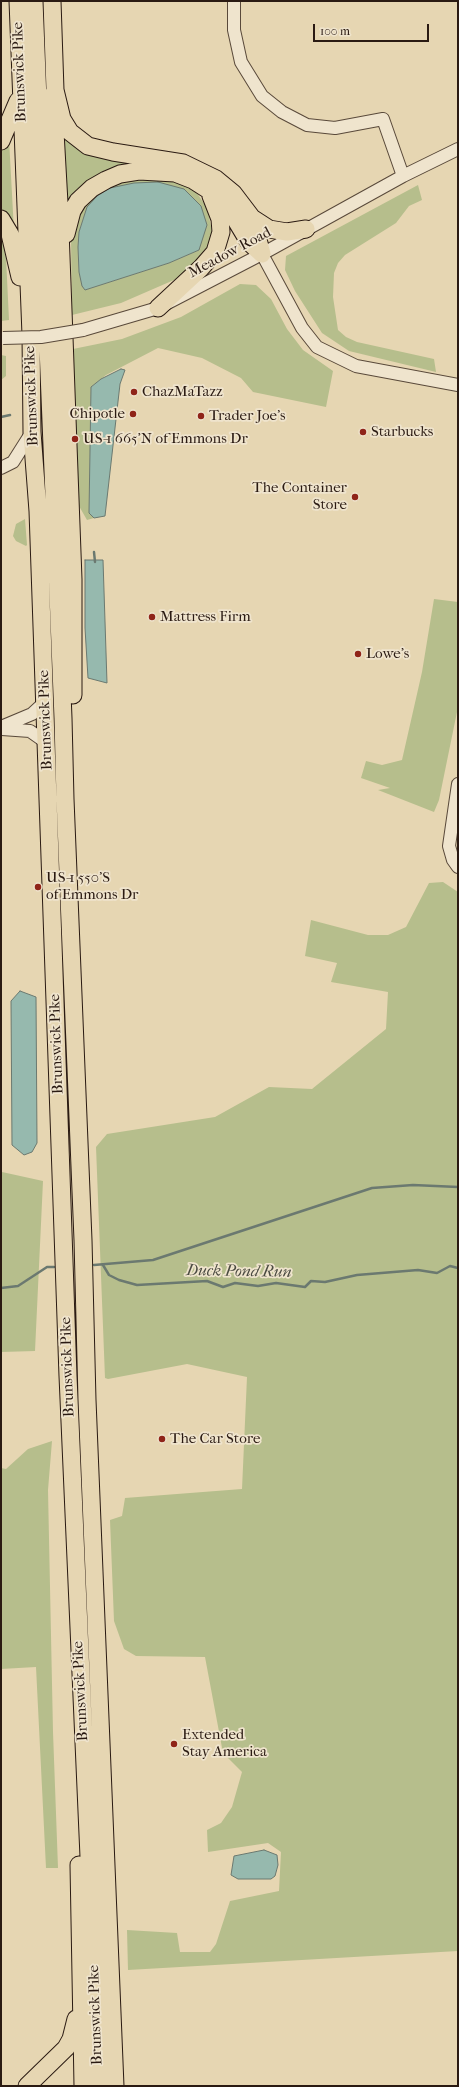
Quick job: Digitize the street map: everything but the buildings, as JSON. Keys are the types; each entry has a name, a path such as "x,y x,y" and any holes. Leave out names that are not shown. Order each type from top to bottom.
{"highway":[{"name":"Brunswick Pike","path":"18,1 31,335 32,432 38,511 82,1713 99,2086"},
{"name":"Brunswick Pike","path":"34,1 83,1240 90,1492 115,2086"},
{"path":"52,1 55,90 62,119 66,127 75,137 88,146 114,152 183,163 216,179 232,194 252,218 269,229 287,232 306,229"},
{"path":"55,90 52,96 62,278 73,595 73,726 65,799"},
{"path":"1,141 21,93"},
{"path":"62,278 67,226 72,211 78,201 92,188 120,174 156,171 175,173 193,180 218,196 231,212 248,242 262,254"},
{"path":"158,308 201,268 215,252 220,232 220,219 209,190"},
{"path":"252,218 262,254"},
{"path":"1,219 10,234 14,249 31,335"},
{"path":"82,1713 77,1776 83,2086"},
{"path":"27,2086 57,2058 71,2039 81,1998"}],"street":[{"path":"234,1 234,30 241,62 262,96 282,112 307,125 335,128 383,119 403,176"},
{"name":"Meadow Road","path":"2,338 41,337 83,330 158,308 262,254 403,176 458,150"},
{"path":"262,254 302,328 317,347 356,366 458,385"},
{"path":"1,468 13,462 32,432"},
{"path":"1,728 32,714 45,702"},
{"path":"1,728 30,732 47,742"},
{"path":"458,784 455,821 449,846 453,860 458,867"}],"green space":[{"path":"60,129 139,163 66,207"},
{"path":"9,139 14,231 1,216 1,148"},
{"path":"145,176 177,180 195,190 207,208 213,235 204,259 174,280 121,303 72,315 71,239 84,204 101,186","holes":["87,207 199,250 169,263 85,290 79,272 79,232"]},
{"path":"418,185 422,200 409,206 396,223 345,255 338,263 334,273 333,297 338,330 346,337 357,342 434,359 436,372 349,351 322,333 295,291 285,270 286,256"},
{"path":"1,231 5,237 9,320 1,321"},
{"path":"240,284 256,285 271,299 287,329 303,350 333,371 326,407 253,392 241,378 202,358 158,348 106,375 91,387 89,513 94,518 87,520 79,506 73,349 122,339 181,317"},
{"path":"1,355 6,356 6,376 1,380"},
{"path":"25,519 26,546 16,541 13,536 16,524"},
{"path":"434,599 458,602 458,707 439,800 434,812 378,790 390,788 361,778 366,761 382,765 402,760 422,672"},
{"path":"443,882 458,892 458,1951 128,1970 127,1930 177,1933 180,1952 210,1952 216,1944 230,1901 279,1891 281,1852 268,1843 208,1852 207,1830 221,1823 232,1807 242,1772 223,1753 205,1657 136,1656 124,1649 114,1621 110,1520 122,1516 125,1498 242,1489 247,1377 187,1364 108,1379 105,1378 96,1147 107,1134 215,1117 269,1087 312,1089 386,1029 388,992 331,982 337,963 305,956 311,920 368,935 388,935 406,927 429,883"},
{"path":"2,1172 43,1181 35,1351 1,1352"},
{"path":"52,1441 48,1490 53,1732 58,1868 46,1868 36,1667 1,1669 1,1468 6,1469 28,1449"}],"water":[{"path":"158,182 184,189 201,206 207,225 199,250 169,263 85,290 82,286 79,272 78,247 79,232 87,207 97,196 110,188 134,183"},
{"path":"121,369 125,370 120,384 105,516 94,518 89,513 91,387 101,379"},
{"path":"85,560 103,560 107,683 88,678 85,628"},
{"path":"20,991 36,997 37,1143 32,1152 24,1155 12,1145 11,1001"},
{"path":"264,1850 277,1855 278,1865 275,1876 271,1879 238,1879 231,1875 234,1856"}],"waterway":[{"path":"1,417 10,415"},
{"path":"94,552 95,562"},
{"path":"94,1265 153,1260 372,1188 413,1185 458,1187"},
{"name":"Duck Pond Run","path":"103,1265 109,1275 119,1280 137,1285 207,1281 223,1287 235,1283 258,1286 276,1283 305,1287 311,1281 325,1282 357,1275 418,1270 437,1273 450,1266 458,1268"},
{"name":"Duck Pond Run","path":"1,1288 18,1286 47,1267 54,1267"}],"place":[{"name":"ChazMaTazz","path":"134,392"},
{"name":"Chipotle","path":"133,414"},
{"name":"Trader Joe's","path":"201,416"},
{"name":"Starbucks","path":"363,432"},
{"name":"US-1 665'N of Emmons Dr","path":"75,439"},
{"name":"The Container Store","path":"355,497"},
{"name":"Mattress Firm","path":"152,617"},
{"name":"Lowe's","path":"358,654"},
{"name":"US-1 550'S of Emmons Dr","path":"38,887"},
{"name":"The Car Store","path":"162,1439"},
{"name":"Extended Stay America","path":"174,1744"}]}
